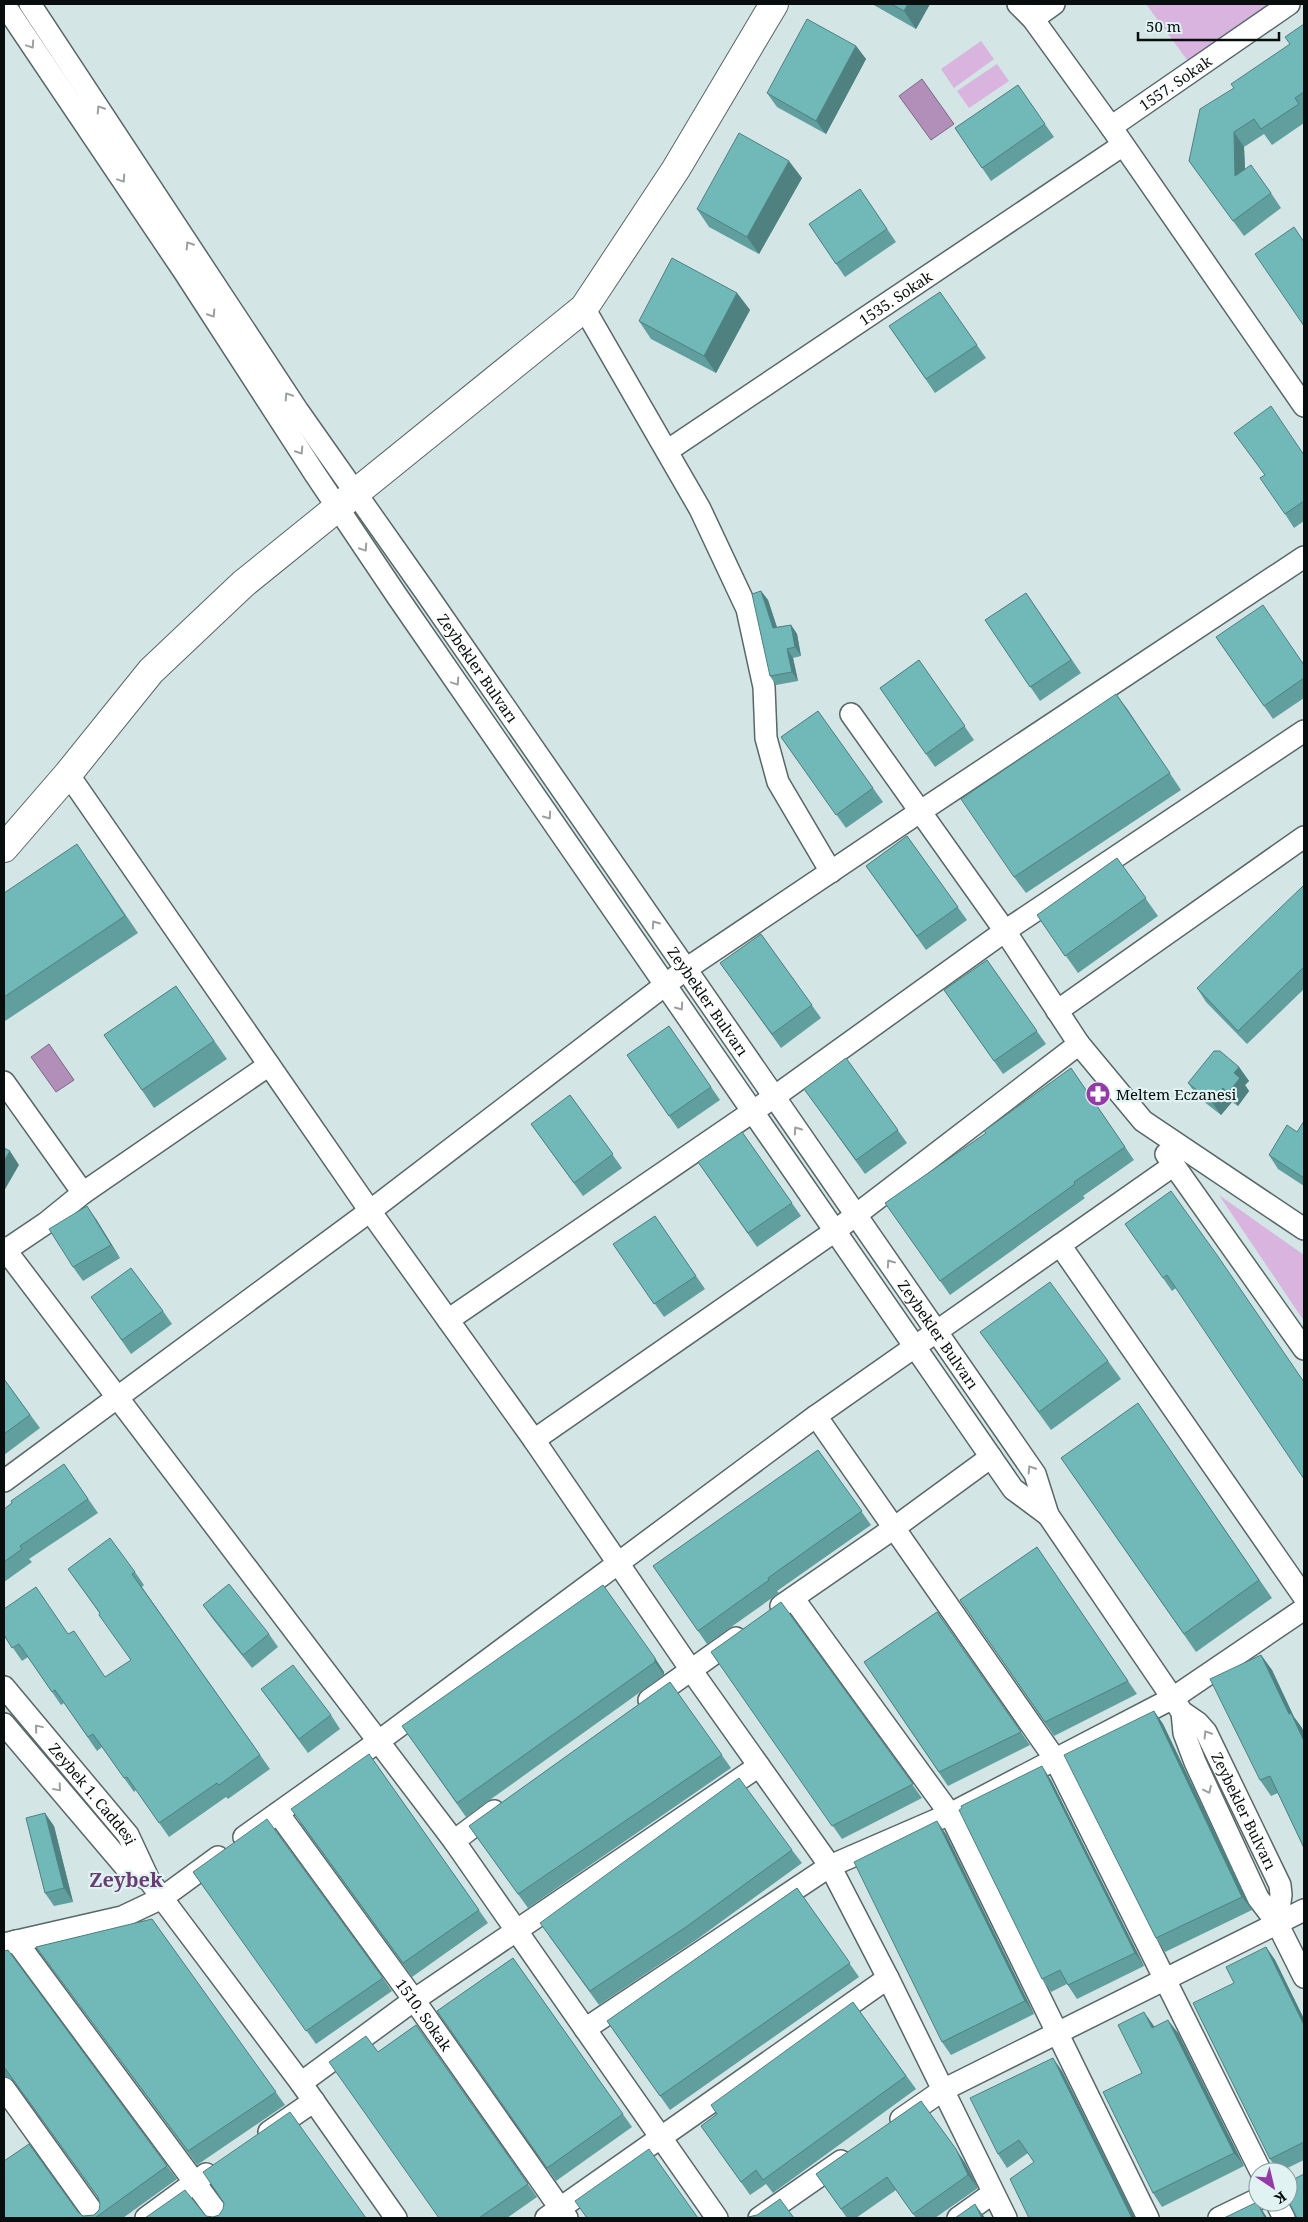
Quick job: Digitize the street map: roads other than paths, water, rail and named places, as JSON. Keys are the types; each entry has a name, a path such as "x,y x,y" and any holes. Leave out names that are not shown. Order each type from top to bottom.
{"main road":[{"path":"4,848 68,774 151,671 243,584 584,308 676,169 774,4"}],"street":[{"path":"4,4 185,273 346,500"},
{"path":"30,4 298,411 346,500"},
{"path":"1018,4 1033,19 1111,127 1304,406"},
{"path":"1033,19 1054,4"},
{"name":"1557. Sokak","path":"1111,127 1289,4"},
{"name":"1535. Sokak","path":"667,451 1123,145"},
{"path":"584,308 700,509 746,609 764,687 766,738 778,782 831,872"},
{"name":"Zeybekler Bulvarı","path":"346,500 515,722 1035,1474 1048,1515 1177,1705 1184,1733 1195,1762 1258,1898 1278,1923 1304,1977"},
{"name":"Zeybekler Bulvarı","path":"346,500 494,737 1013,1489 1048,1515"},
{"path":"4,1481 370,1211 686,970 1304,556"},
{"path":"851,714 1005,931 1079,1044 1143,1121 1304,1348"},
{"path":"494,737 515,722"},
{"path":"448,1320 774,1097 1005,931 1304,731"},
{"path":"68,774 370,1211 534,1440 691,1670 830,1866 888,1978 1006,2218"},
{"path":"1057,1011 1304,837"},
{"path":"534,1440 835,1231 1079,1044"},
{"path":"269,1065 83,1193 46,1223 5,1249 454,1840 718,2218"},
{"path":"4,1082 83,1193"},
{"path":"1143,1121 1304,1229"},
{"path":"221,2218 10,1942 122,1917 162,1898 379,1740 816,1416 916,1348 1174,1166"},
{"path":"1060,1245 1304,1597"},
{"path":"816,1416 1055,1759 1256,2162"},
{"path":"636,1710 758,1622 894,1528 991,1457"},
{"path":"793,1598 950,1814 1148,2218"},
{"path":"585,2028 830,1866 950,1814 1055,1759 1177,1705 1304,1609"},
{"name":"Zeybek 1. Caddesi","path":"4,1687 128,1835 149,1880"},
{"name":"Zeybek 1. Caddesi","path":"8,1734 128,1870 149,1880"},
{"path":"301,2083 414,2000 760,1766"},
{"path":"454,1840 509,1801"},
{"name":"1510. Sokak","path":"278,1813 414,2000 558,2215"},
{"path":"149,1880 301,2083 396,2218"},
{"path":"887,2129 942,2090 1165,1981 1304,1910"},
{"path":"558,2215 660,2136 888,1978"},
{"path":"4,2088 97,2218"},
{"path":"250,2144 314,2101"},
{"path":"759,2218 855,2151"},
{"path":"146,2218 226,2161"},
{"path":"958,2218 993,2193"},
{"path":"1219,2218 1248,2204"}],"place":[{"name":"Meltem Eczanesi","path":"1098,1094"}],"district":[{"name":"Zeybek","path":"126,1879"}]}
